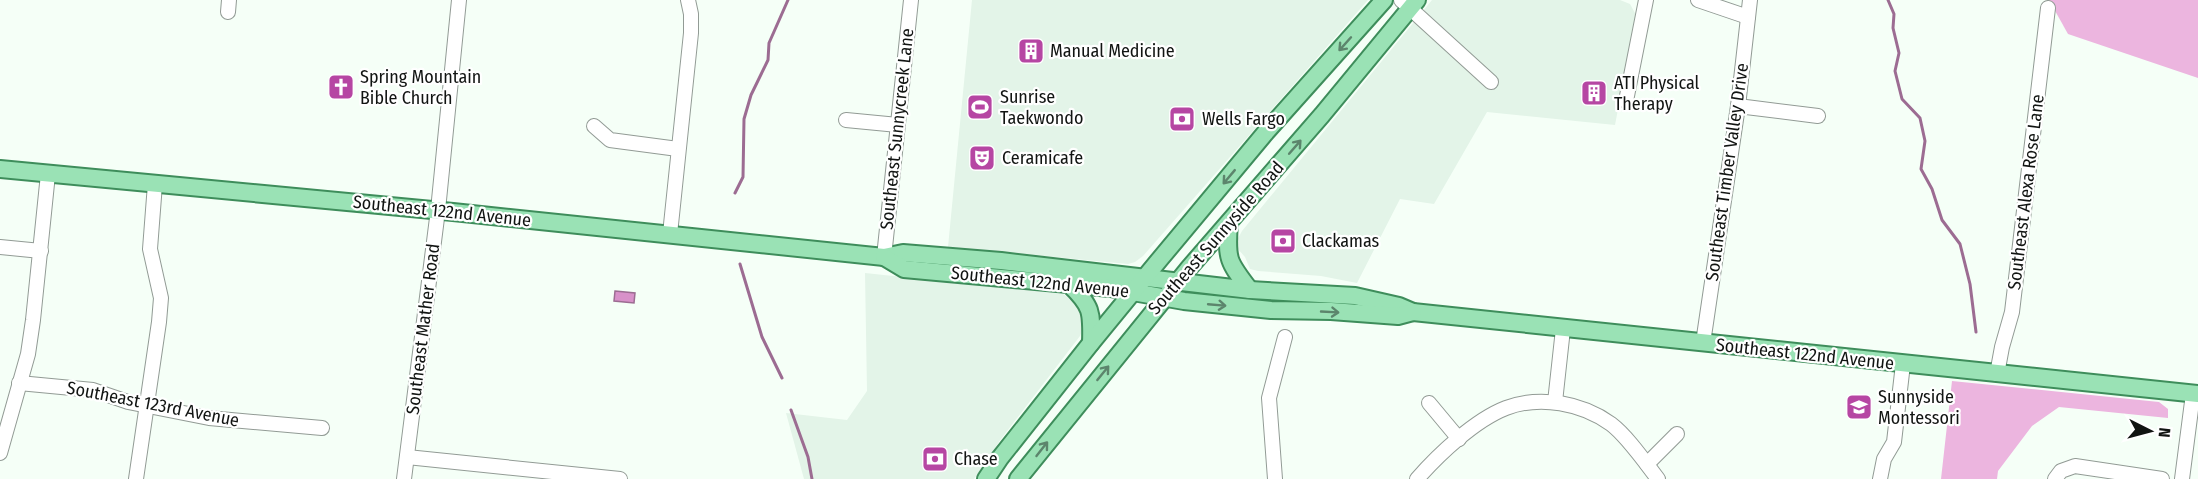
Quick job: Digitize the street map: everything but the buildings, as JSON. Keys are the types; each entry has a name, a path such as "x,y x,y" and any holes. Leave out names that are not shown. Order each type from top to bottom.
{"main road":[{"name":"Southeast Sunnyside Road","path":"986,479 1000,458 1133,292 1266,132 1384,0"},
{"name":"Southeast Sunnyside Road","path":"1018,479 1177,282 1322,115 1409,3"},
{"name":"Southeast 122nd Avenue","path":"0,169 438,210 884,257 903,253 1000,261 1250,290 1354,296 1399,306 1413,312 2195,394"},
{"path":"1229,223 1227,246 1229,260 1250,290"},
{"name":"Southeast 122nd Avenue","path":"884,257 904,269 1069,284 1271,310 1398,316 1413,312"},
{"path":"950,272 959,265 991,267 999,264 1000,261"},
{"path":"1069,284 1083,297 1090,308 1091,343"},
{"path":"1000,458 1003,479"}],"street":[{"name":"Southeast Mather Road","path":"404,479 438,210 459,0"},
{"path":"670,234 691,33 688,0"},
{"name":"Southeast Sunnycreek Lane","path":"884,257 911,0"},
{"path":"1698,0 1748,17"},
{"name":"Southeast Timber Valley Drive","path":"1703,343 1738,106 1750,0"},
{"path":"1626,101 1643,1"},
{"path":"1409,3 1491,82"},
{"name":"Southeast Alexa Rose Lane","path":"1997,374 2012,312 2048,8"},
{"path":"1738,106 1818,116"},
{"path":"846,120 898,125"},
{"path":"594,126 610,140 678,149"},
{"path":"0,453 28,354 48,174"},
{"path":"136,479 160,298 150,249 155,184"},
{"path":"0,247 41,251"},
{"path":"1555,402 1563,329"},
{"path":"1275,479 1269,398 1285,337"},
{"path":"1880,479 1884,459 1894,442 1903,364"},
{"name":"Southeast 123rd Avenue","path":"19,383 93,390 116,399 209,418 322,428"},
{"path":"2182,479 2195,394"},
{"path":"1417,479 1459,439 1485,419 1507,407 1555,402 1585,409 1613,425 1658,479"},
{"path":"1429,403 1459,439"},
{"path":"1647,464 1677,434"},
{"path":"406,457 620,479"},
{"path":"2055,479 2061,471 2075,466 2092,474 2162,479"}],"shaded area":[{"path":"972,0 1368,0 1143,256 1128,264 948,247"},
{"path":"1432,0 1620,0 1630,4 1636,15 1615,125 1487,112 1434,204 1400,199 1357,283 1321,276 1250,269 1245,257 1237,248 1237,240 1242,231"},
{"path":"2049,0 2198,0 2198,78 2068,34"},
{"path":"865,273 1063,294 1075,302 1083,312 1083,327 1080,336 1001,439 974,479 804,479 786,413 847,420 867,391"},
{"path":"615,291 635,293 634,303 614,301"},
{"path":"1952,381 2159,402 2168,409 2168,418 2059,407 2032,426 1998,471 1997,479 1941,479"}],"waterway":[{"path":"735,193 743,177 744,119 751,95 768,60 769,43 788,0"},
{"path":"1888,0 1894,14 1893,28 1899,53 1895,71 1902,99 1920,118 1925,141 1921,169 1932,189 1942,220 1960,244 1970,284 1976,332"},
{"path":"740,264 762,337 782,378"},
{"path":"791,410 808,457 812,479"}],"place":[{"name":"Manual Medicine","path":"1031,51"},
{"name":"Spring Mountain Bible Church","path":"341,87"},
{"name":"ATI Physical Therapy","path":"1594,93"},
{"name":"Sunrise Taekwondo","path":"980,107"},
{"name":"Wells Fargo","path":"1182,119"},
{"name":"Ceramicafe","path":"982,158"},
{"name":"Clackamas","path":"1283,241"},
{"name":"Sunnyside Montessori","path":"1859,407"},
{"name":"Chase","path":"935,459"}]}
